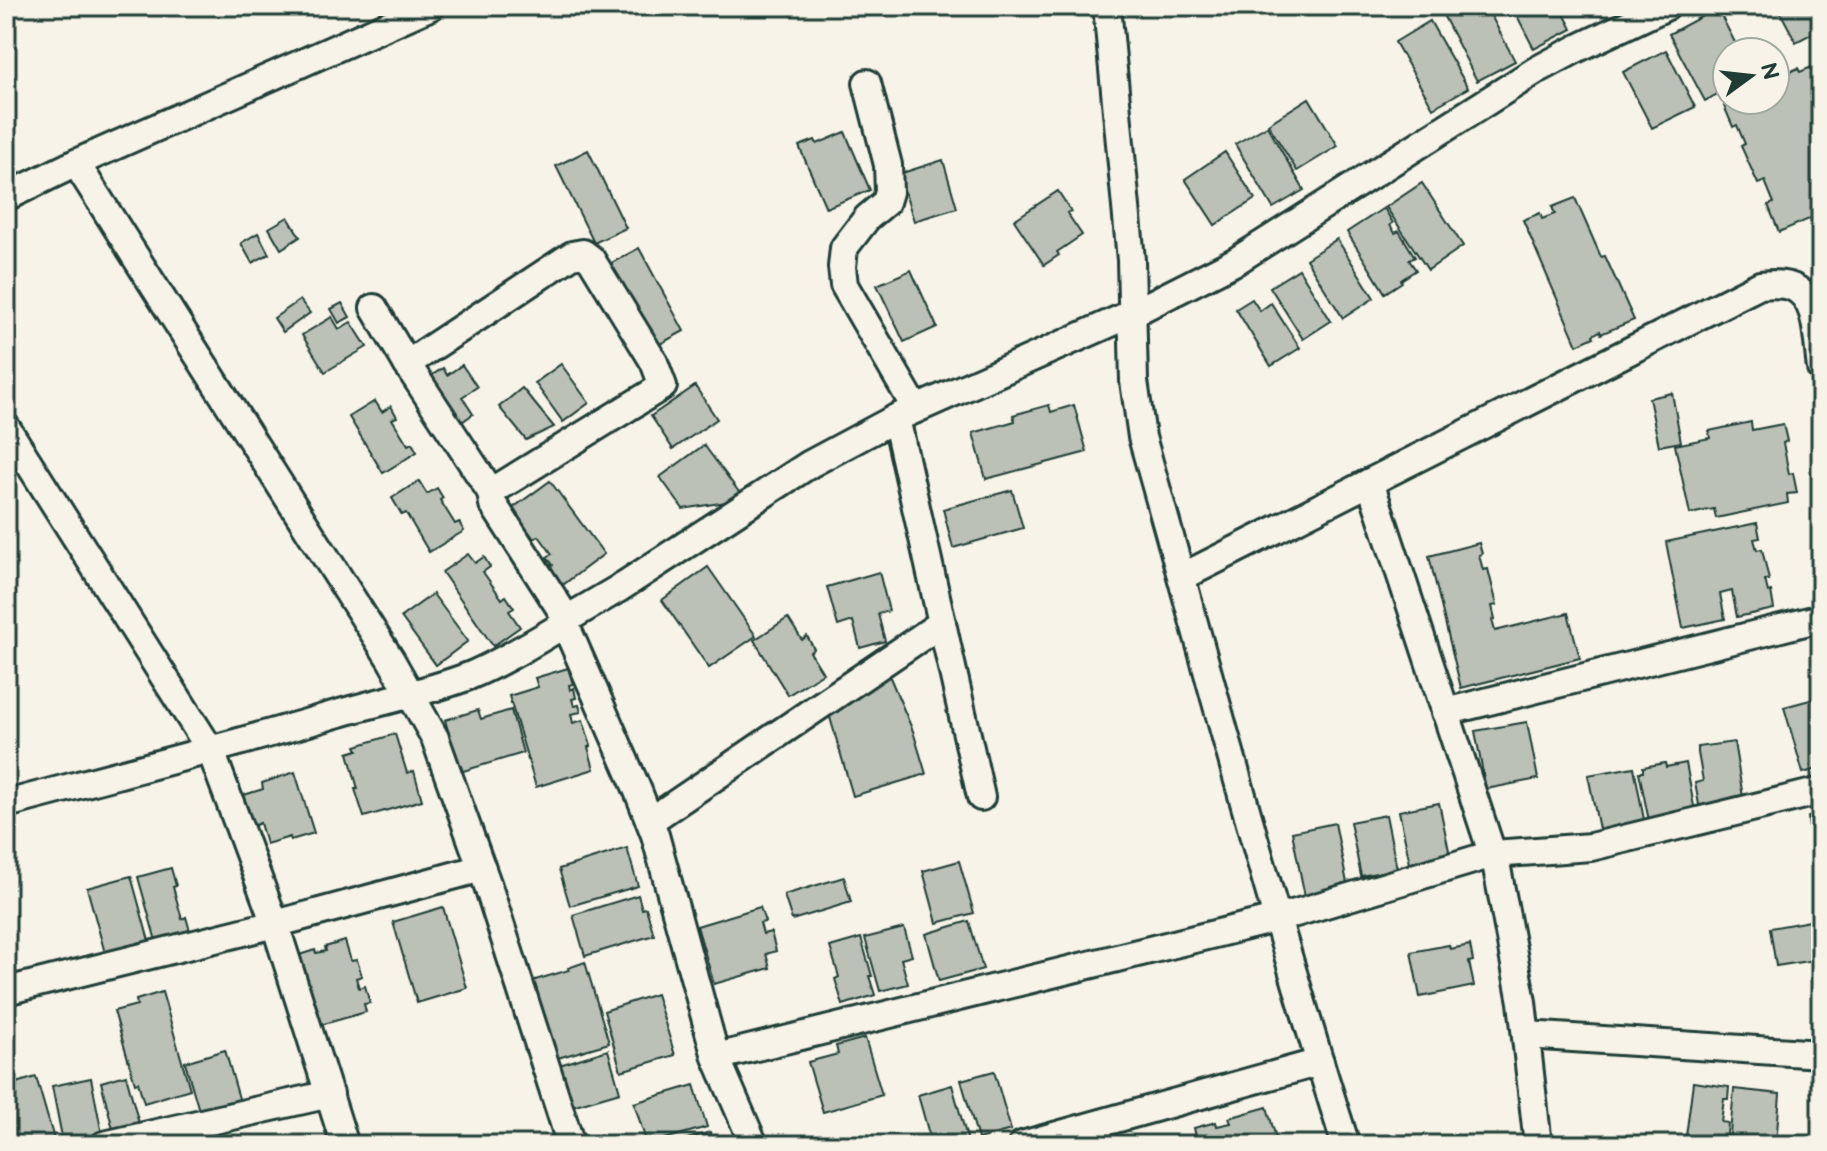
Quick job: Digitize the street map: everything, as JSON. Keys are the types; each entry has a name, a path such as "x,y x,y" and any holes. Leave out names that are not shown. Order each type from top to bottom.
{"street":[{"path":"6,197 431,6"},
{"path":"1107,6 1131,260 1134,381 1142,437 1346,1145"},
{"path":"6,804 211,751 468,676 507,658 810,464 906,414 1131,314 1236,261 1535,71 1667,6"},
{"path":"867,83 888,165 889,192 886,202 867,218 844,248 844,285 906,414 942,623 981,797"},
{"path":"76,163 410,693 435,738 482,868 571,1145"},
{"path":"407,364 572,255 583,253 591,259 654,362 663,386 491,492"},
{"path":"1182,577 1760,285 1790,286 1803,293 1813,312 1821,368"},
{"path":"374,308 491,492 493,504 566,622 650,821 716,1057 754,1145"},
{"path":"6,427 211,751 275,924 345,1145"},
{"path":"1370,482 1493,854 1522,1002 1538,1145"},
{"path":"1445,712 1821,618"},
{"path":"650,821 942,623"},
{"path":"716,1057 1279,918 1493,854 1591,847 1821,791"},
{"path":"6,991 275,924 482,868"},
{"path":"1526,1035 1821,1054"},
{"path":"1022,1145 1320,1062"},
{"path":"104,1145 330,1094"}],"building":[{"path":"1451,6 1486,6 1515,61 1477,81 1441,11"},
{"path":"1512,6 1560,6 1572,29 1534,49"},
{"path":"1777,6 1821,6 1821,29 1796,42"},
{"path":"1717,8 1732,36 1711,36 1711,98 1705,101 1669,34"},
{"path":"1430,21 1468,88 1433,108 1395,42"},
{"path":"1666,50 1695,107 1652,128 1623,72"},
{"path":"1821,63 1821,214 1779,232 1768,205 1774,203 1765,181 1758,184 1741,146 1745,144 1737,125 1733,127 1728,116 1791,116 1791,71 1798,68 1800,72"},
{"path":"1309,98 1338,146 1297,171 1268,124"},
{"path":"1267,126 1304,190 1273,208 1235,144"},
{"path":"845,132 870,190 826,208 799,146 815,140 817,144"},
{"path":"588,150 626,228 594,243 556,166"},
{"path":"1225,152 1255,199 1215,225 1185,179"},
{"path":"943,160 957,208 914,221 899,174"},
{"path":"1422,183 1463,246 1428,270 1386,207"},
{"path":"1058,191 1071,211 1067,213 1082,235 1044,265 1014,220"},
{"path":"1575,198 1634,320 1601,334 1600,331 1577,345 1523,220 1540,213 1542,219 1555,214 1552,207"},
{"path":"1384,208 1395,233 1399,231 1415,257 1409,260 1416,270 1385,293 1347,232"},
{"path":"288,217 300,237 281,249 269,228"},
{"path":"258,233 269,254 252,263 241,243"},
{"path":"1337,239 1374,298 1343,318 1306,259"},
{"path":"639,248 684,331 651,349 606,266"},
{"path":"1299,269 1331,321 1303,339 1270,287"},
{"path":"911,270 937,327 904,342 877,285"},
{"path":"1252,299 1260,311 1271,303 1300,348 1271,366 1236,309"},
{"path":"300,300 310,313 283,332 274,318"},
{"path":"342,303 350,317 339,323 331,309"},
{"path":"332,317 339,329 351,322 367,347 325,372 302,335"},
{"path":"561,364 589,403 563,422 535,383"},
{"path":"462,365 477,387 462,397 473,414 459,424 428,378 443,368 447,375"},
{"path":"695,386 717,419 673,449 651,416"},
{"path":"522,388 554,427 526,440 499,407"},
{"path":"1672,393 1681,442 1659,446 1649,398"},
{"path":"375,401 382,412 391,406 397,417 392,419 408,445 412,443 417,452 383,473 349,417"},
{"path":"1049,405 1051,412 1074,405 1087,452 986,479 973,433 1015,421 1013,415"},
{"path":"1751,422 1752,430 1783,424 1789,474 1793,473 1797,493 1787,494 1788,503 1716,518 1714,509 1690,514 1675,445 1710,438 1709,431"},
{"path":"704,445 739,492 726,502 683,509 660,477"},
{"path":"419,481 427,494 437,488 443,498 440,500 455,524 459,522 464,531 429,552 406,513 402,515 392,498"},
{"path":"550,481 604,554 560,587 547,569 553,565 547,557 552,554 539,536 534,539 529,532 524,536 506,513"},
{"path":"1012,490 1023,528 953,548 943,509"},
{"path":"1757,523 1760,538 1754,539 1757,550 1762,549 1769,580 1765,580 1768,592 1771,591 1774,609 1737,617 1732,591 1720,594 1725,619 1683,628 1666,542"},
{"path":"1479,543 1483,570 1488,569 1497,605 1492,606 1495,631 1568,613 1580,658 1461,688 1429,556"},
{"path":"468,554 475,563 484,557 490,567 483,572 502,599 506,596 514,608 509,611 520,627 493,646 442,572"},
{"path":"708,567 756,636 709,668 662,600"},
{"path":"879,572 889,611 878,614 885,641 860,648 853,621 838,626 827,587"},
{"path":"433,594 468,641 436,665 401,617"},
{"path":"788,618 802,640 807,636 814,649 810,652 823,673 788,695 754,640"},
{"path":"568,668 573,684 569,685 570,690 574,688 576,698 572,699 574,706 579,705 581,712 571,714 573,723 583,720 594,769 536,787 509,696 538,687 535,678"},
{"path":"889,675 913,731 926,774 853,796 829,714"},
{"path":"1821,697 1821,768 1803,773 1784,707"},
{"path":"478,710 481,719 511,710 523,753 460,772 445,720"},
{"path":"1527,722 1538,779 1486,789 1475,731"},
{"path":"395,734 407,773 414,771 422,800 364,817 348,753 358,750 356,746"},
{"path":"1734,742 1744,803 1700,810 1695,783 1703,781 1697,747"},
{"path":"1665,763 1666,767 1686,763 1695,812 1649,821 1639,772 1643,772 1643,767"},
{"path":"1634,767 1645,825 1600,834 1588,775"},
{"path":"295,772 314,833 266,844 260,823 251,827 241,796 263,789 262,783"},
{"path":"1439,803 1451,860 1411,868 1399,811"},
{"path":"1386,815 1397,869 1361,876 1350,822"},
{"path":"1821,815 1821,848 1811,849 1808,817"},
{"path":"1335,823 1348,888 1305,897 1292,832"},
{"path":"627,848 638,886 570,906 559,869"},
{"path":"959,861 974,913 937,923 923,871"},
{"path":"171,868 182,919 186,917 190,931 156,941 138,877"},
{"path":"131,876 149,941 105,953 87,888"},
{"path":"844,877 851,902 792,920 784,895"},
{"path":"638,895 642,909 646,908 654,935 585,956 573,915"},
{"path":"443,907 467,988 417,1003 393,922"},
{"path":"760,907 765,922 760,923 763,934 771,932 776,951 766,954 770,968 714,984 697,926"},
{"path":"1821,919 1821,959 1776,966 1770,928"},
{"path":"969,921 983,969 939,981 926,934"},
{"path":"904,928 912,956 901,959 908,984 880,991 865,938"},
{"path":"861,938 875,995 843,1005 830,947"},
{"path":"345,941 351,961 357,960 362,976 356,978 359,988 365,986 370,1003 364,1004 366,1012 317,1026 296,956 315,950 316,953 326,951 325,947"},
{"path":"1449,945 1450,949 1470,945 1473,961 1469,962 1474,986 1420,997 1411,952"},
{"path":"585,962 609,1043 544,1062 522,984"},
{"path":"162,992 190,1089 144,1103 114,1011 137,1005 136,1000"},
{"path":"656,994 675,1055 621,1071 604,1011"},
{"path":"865,1038 882,1095 823,1112 808,1062 838,1054 836,1046"},
{"path":"225,1050 240,1102 200,1114 185,1062"},
{"path":"608,1050 620,1092 565,1108 553,1067"},
{"path":"994,1071 1011,1130 978,1139 961,1080"},
{"path":"126,1075 141,1131 115,1137 101,1082"},
{"path":"36,1077 54,1139 33,1145 9,1145 6,1134 6,1086"},
{"path":"91,1078 102,1134 63,1142 52,1086"},
{"path":"1693,1082 1729,1087 1721,1122 1728,1123 1726,1145 1685,1144"},
{"path":"694,1085 707,1127 647,1144 634,1103"},
{"path":"952,1085 969,1145 932,1145 918,1095"},
{"path":"1734,1089 1780,1094 1776,1145 1729,1145"},
{"path":"1267,1107 1278,1145 1198,1145 1194,1128 1216,1122 1217,1126 1231,1123 1229,1118"},
{"path":"710,1132 714,1145 668,1145"},
{"path":"1571,1138 1616,1140 1616,1145 1571,1145"}]}
